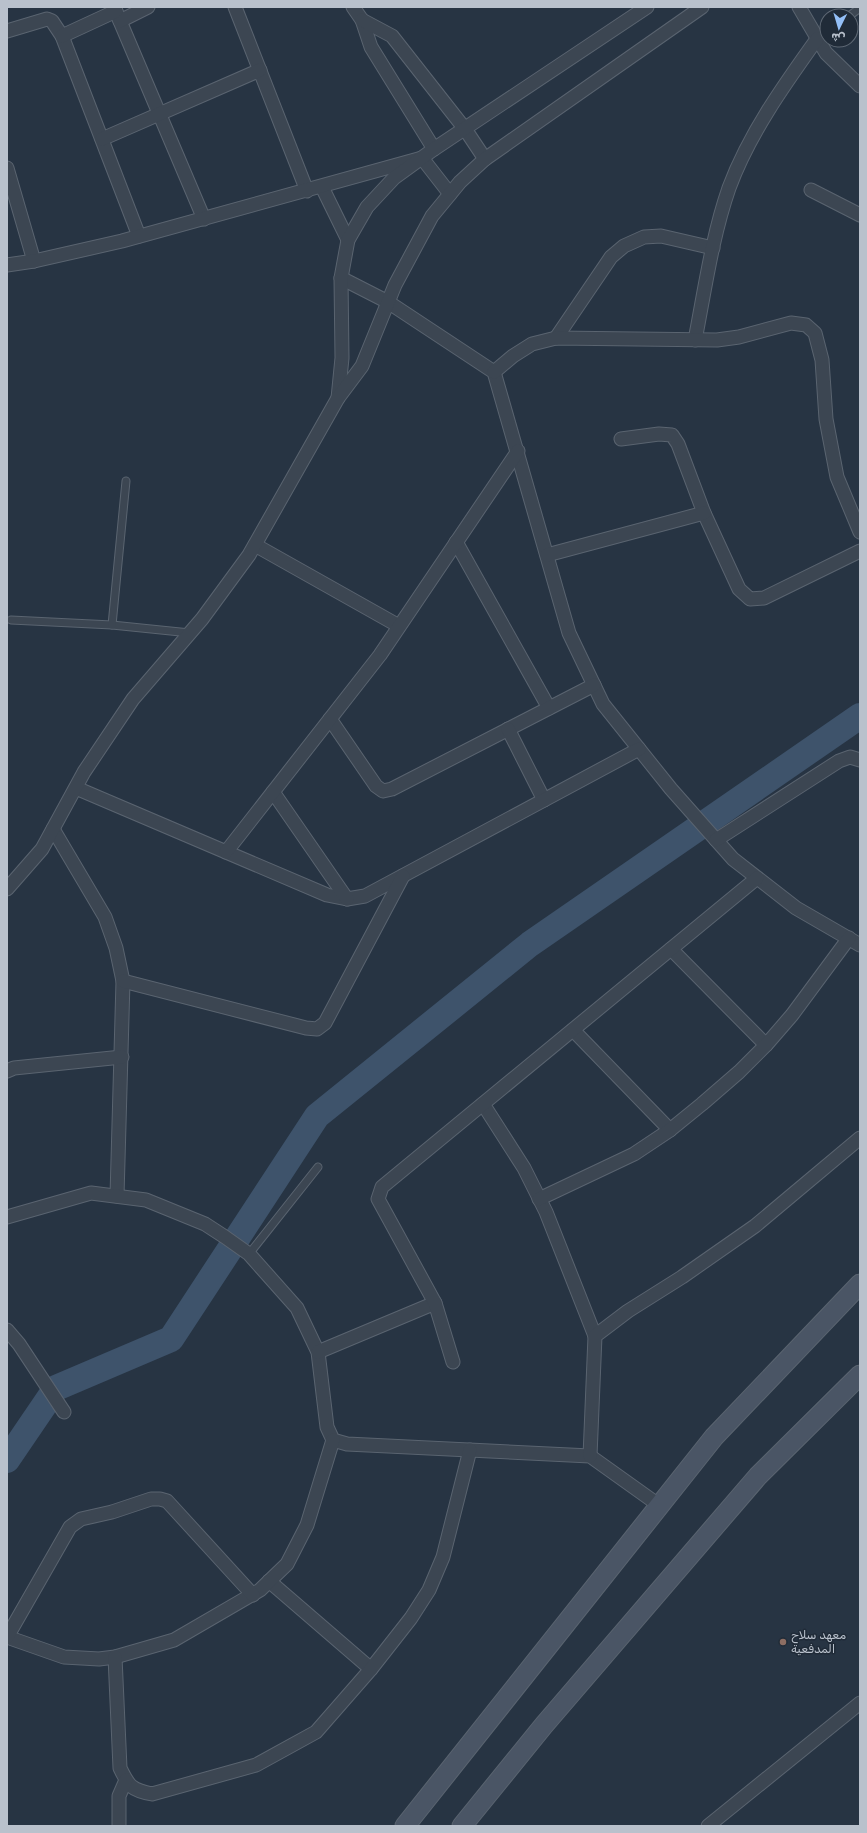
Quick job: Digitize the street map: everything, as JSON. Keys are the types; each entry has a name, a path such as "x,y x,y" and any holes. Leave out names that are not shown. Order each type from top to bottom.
{"street":[{"path":"62,36 117,13 148,7"},
{"path":"235,7 307,191"},
{"path":"353,7 362,20 371,47 434,149"},
{"path":"338,398 342,358 341,278 348,240 368,207 394,178 434,149 648,7"},
{"path":"7,889 42,849 76,788 133,699 212,606 254,545 338,398 362,366 388,302 432,216 460,182 485,159 702,7"},
{"path":"799,7 819,32"},
{"path":"117,13 204,219"},
{"path":"7,31 47,19 52,21 62,36 139,236"},
{"path":"362,20 392,36 465,129 485,159"},
{"path":"695,340 713,248 729,188 753,136 784,84 819,40"},
{"path":"825,48 826,53 860,86"},
{"path":"102,139 260,70"},
{"path":"422,158 450,194"},
{"path":"7,265 34,261 139,236 322,187 422,158"},
{"path":"7,168 34,261"},
{"path":"322,187 348,240"},
{"path":"811,190 860,215"},
{"path":"556,338 612,257 624,246 644,237 661,236 713,248"},
{"path":"341,278 388,302 494,372 570,633 603,704 639,749 733,859 796,908 855,941 766,1045 739,1072 670,1130 634,1154 539,1199"},
{"path":"494,372 513,356 532,344 556,338 717,340 739,337 791,323 806,325 815,333 822,360 826,419 837,477 860,532"},
{"path":"621,439 659,434 672,435 678,444 704,514 739,589 750,598 764,598 860,551"},
{"path":"226,852 380,654 518,451"},
{"path":"547,555 704,514"},
{"path":"456,542 549,708"},
{"path":"254,545 399,626"},
{"path":"330,719 376,786 383,791 392,789 594,685"},
{"path":"508,729 544,800"},
{"path":"76,788 327,895 347,900 365,896 639,749"},
{"path":"716,840 839,760 850,757 860,760"},
{"path":"273,792 347,900"},
{"path":"53,829 105,917 116,948 124,981 117,1196"},
{"path":"124,981 306,1028 317,1029 325,1022 403,876"},
{"path":"453,1362 435,1302 378,1199 382,1187 757,878"},
{"path":"671,949 766,1045"},
{"path":"573,1030 670,1130"},
{"path":"7,1071 14,1068 122,1057"},
{"path":"483,1104 524,1168 539,1199 595,1336 590,1456"},
{"path":"595,1336 628,1311 682,1277 755,1226 860,1138"},
{"path":"7,1217 91,1193 146,1200 205,1224 225,1237 244,1250 297,1308 318,1352 327,1427 333,1440 307,1525 287,1564 253,1595 174,1640 115,1658 99,1659 64,1657 7,1637 70,1527 74,1523 80,1519 112,1512 151,1499 167,1501 253,1595"},
{"path":"405,1826 714,1437 860,1284"},
{"path":"318,1352 435,1302"},
{"path":"7,1330 19,1344 64,1412"},
{"path":"462,1826 544,1726 758,1476 860,1375"},
{"path":"333,1440 347,1444 590,1456 660,1506"},
{"path":"115,1658 120,1768 126,1780 136,1791 152,1794 256,1765 316,1732 371,1669 411,1618 429,1590 443,1557 470,1450"},
{"path":"270,1581 371,1669"},
{"path":"708,1826 860,1703"},
{"path":"119,1826 119,1796 126,1780"}],"lane":[{"path":"112,625 126,482"},
{"path":"11,620 112,625 190,632"},
{"path":"244,1250 318,1167"}],"waterway":[{"path":"7,1460 56,1388 171,1339 317,1116 530,944 860,716"}],"place":[{"name":"معهد سلاح المدفعية","path":"783,1642"}]}
